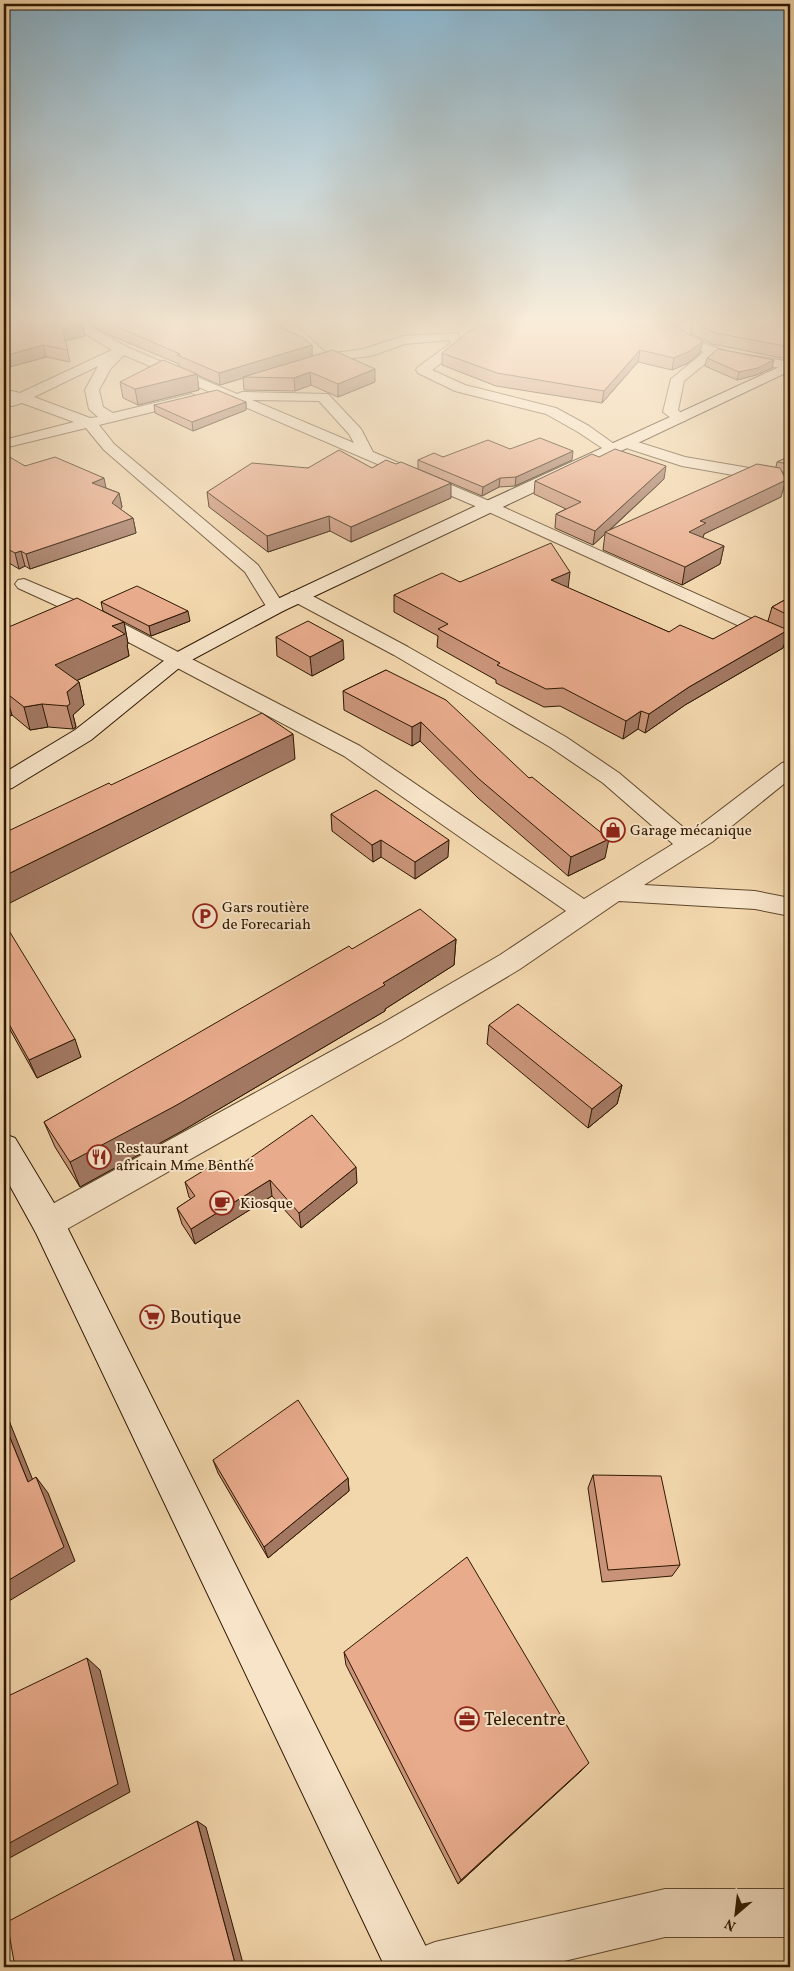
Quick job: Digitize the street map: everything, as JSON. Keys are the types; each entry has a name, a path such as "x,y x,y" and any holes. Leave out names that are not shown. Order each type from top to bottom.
{"street":[{"path":"58,411 90,423 109,448 252,569 276,608"},
{"path":"99,411 111,418"},
{"path":"4,444 139,411"},
{"path":"267,411 488,506 790,643"},
{"path":"336,411 356,432 367,454"},
{"path":"547,411 619,446 682,461 790,480"},
{"path":"670,411 680,418"},
{"path":"4,783 83,735 177,660 298,596 695,411"},
{"path":"24,584 86,612 352,751 584,911"},
{"path":"298,596 402,651 558,742 611,778 689,844"},
{"path":"48,1223 391,1032 510,962 584,911 689,844 790,768"},
{"path":"614,892 756,900 790,908"},
{"path":"4,1147 48,1223 411,1967"},
{"path":"435,1967 665,1913 790,1913"}],"building":[{"path":"167,411 222,411 192,422"},
{"path":"540,438 573,451 516,477 500,478 483,487 418,460 434,453 443,457 488,440 510,449"},
{"path":"615,449 666,466 595,531 556,514 581,502 535,481 592,454 599,457"},
{"path":"339,450 372,468 386,460 396,464 401,462 451,483 351,527 329,516 267,536 207,492 252,463 308,468"},
{"path":"8,456 25,466 55,457 104,478 92,483 119,493 112,503 133,518 26,554 21,551 15,553 4,547 4,457"},
{"path":"790,456 790,464 777,462"},
{"path":"757,464 780,468 786,480 700,521 706,523 689,532 724,546 685,567 605,532"},
{"path":"551,543 570,572 551,580 669,632 680,625 713,639 755,616 788,630 689,687 649,714 641,711 626,721 563,688 546,689 497,665 500,663 438,629 448,624 394,595 442,573 460,582"},
{"path":"137,586 188,611 149,626 101,602"},
{"path":"790,597 790,616 772,607"},
{"path":"77,598 124,622 112,626 125,634 55,665 79,682 67,692 70,704 67,706 42,704 24,707 4,693 4,629"},
{"path":"308,621 343,640 310,657 276,637"},
{"path":"386,670 446,700 529,778 532,777 609,839 571,857 479,779 421,722 412,727 343,691"},
{"path":"262,713 293,734 4,876 4,833 109,783 111,785"},
{"path":"376,790 449,840 415,862 381,840 372,845 331,814"},
{"path":"420,909 456,939 383,983 385,985 175,1106 70,1162 44,1122 349,946 352,949"},
{"path":"8,929 75,1039 29,1060 4,1015 4,930"},
{"path":"518,1004 622,1085 592,1109 489,1025"},
{"path":"312,1115 356,1167 299,1213 270,1180 191,1229 177,1208 195,1196 185,1182 221,1160 230,1172"},
{"path":"298,1400 348,1478 264,1547 213,1460"},
{"path":"4,1423 28,1482 36,1477 64,1547 4,1583"},
{"path":"593,1475 661,1476 680,1565 608,1570"},
{"path":"467,1557 589,1763 461,1880 344,1652"},
{"path":"87,1658 118,1784 4,1846 4,1698"},
{"path":"197,1821 236,1967 15,1967 7,1922"}],"place":[{"name":"Garage mécanique","path":"613,830"},
{"name":"Gars routière de Forecariah","path":"205,916"},
{"name":"Restaurant africain Mme Benthé","path":"99,1157"},
{"name":"Kiosque","path":"222,1203"},
{"name":"Boutique","path":"152,1317"},
{"name":"Telecentre","path":"467,1719"}]}
